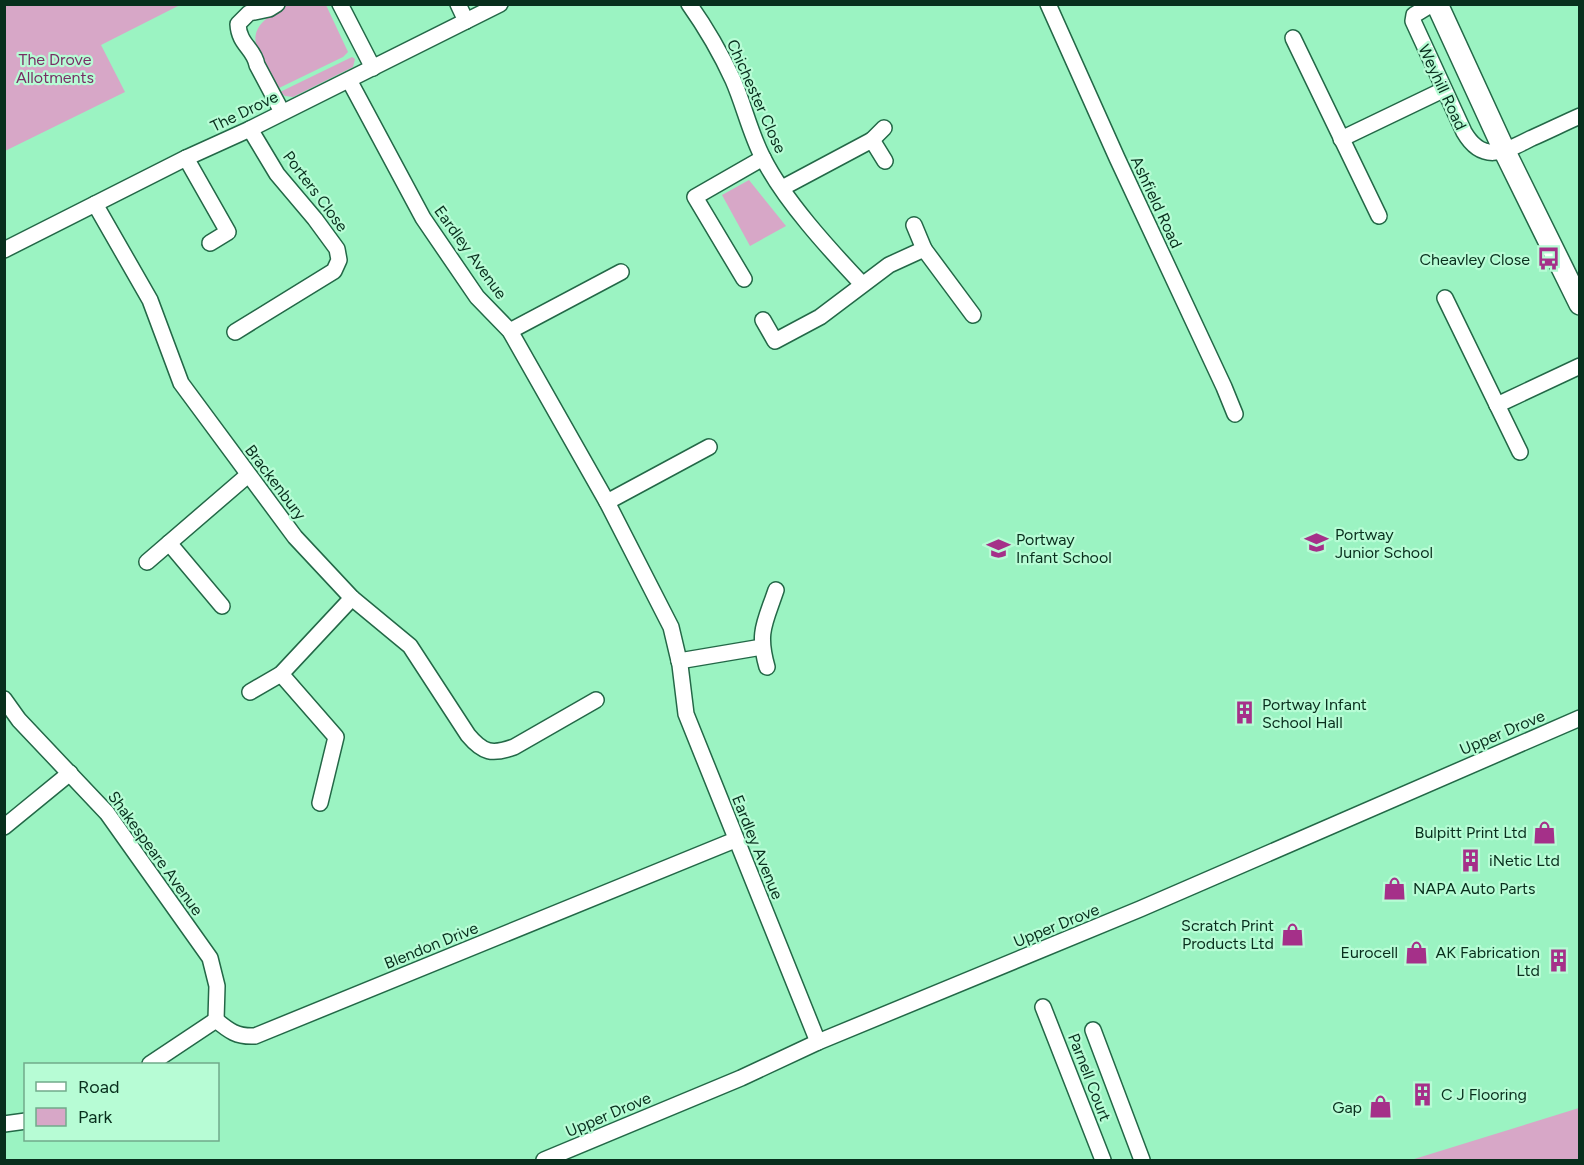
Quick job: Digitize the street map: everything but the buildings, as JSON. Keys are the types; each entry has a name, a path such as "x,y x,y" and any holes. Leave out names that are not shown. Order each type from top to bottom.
{"main road":[{"name":"Weyhill Road","path":"1434,4 1580,304"}],"street":[{"path":"277,4 269,9 249,13 238,24 238,34 256,57 257,65 282,112"},
{"path":"340,4 373,68"},
{"path":"458,4 466,21"},
{"name":"The Drove","path":"4,250 501,4"},
{"name":"Chichester Close","path":"689,4 703,23 733,80 763,158 782,188 821,239 862,284"},
{"name":"Ashfield Road","path":"1048,4 1235,414"},
{"name":"Weyhill Road","path":"1434,4 1414,15 1413,21 1443,90 1469,142 1485,152 1505,152"},
{"path":"1293,38 1379,216"},
{"name":"Eardley Avenue","path":"349,80 423,218 477,297 510,331 607,502 670,627 679,661 686,714 818,1042"},
{"path":"1341,139 1443,90"},
{"path":"1505,152 1580,116"},
{"path":"782,188 872,140 884,128"},
{"name":"Porters Close","path":"236,332 334,271 339,260 337,249 277,174 250,129"},
{"path":"872,140 885,161"},
{"path":"186,158 228,232 210,243"},
{"path":"744,279 695,197 763,158"},
{"name":"Brackenbury","path":"95,204 150,300 181,383 295,537 352,598 410,646 478,747 501,752 514,747 596,700"},
{"path":"914,225 924,249 973,315"},
{"path":"763,320 778,346 844,301 862,284 889,265 924,249"},
{"path":"510,331 621,273"},
{"path":"1445,298 1520,452"},
{"path":"1497,405 1580,366"},
{"path":"607,502 709,447"},
{"path":"147,562 248,475"},
{"path":"169,543 222,606"},
{"path":"767,667 762,647 762,633 776,590"},
{"path":"250,692 281,674 352,598"},
{"path":"679,661 762,647"},
{"path":"281,674 336,737 320,803"},
{"name":"Shakespeare Avenue","path":"4,699 19,720 107,813 210,958 217,986 216,1020"},
{"name":"Upper Drove","path":"544,1161 741,1078 818,1042 1140,909 1580,718"},
{"path":"4,827 70,773"},
{"name":"Blendon Drive","path":"216,1020 233,1034 255,1036 735,840"},
{"name":"Parnell Court","path":"1043,1007 1103,1161"},
{"path":"153,1063 216,1020"},
{"path":"1093,1030 1142,1161"},
{"path":"4,1124 24,1120"}],"green space":[{"name":"The Drove Allotments","path":"5,4 180,5 101,45 125,92 5,151"},
{"path":"288,5 326,5 348,52 343,57 277,89 255,41 262,23"},
{"path":"352,57 355,59 353,67 293,97 285,96 280,92"},
{"path":"749,180 786,226 750,246 722,195"},
{"path":"1579,1108 1579,1160 1411,1160"}],"place":[{"name":"Cheavley Close","path":"1548,259"},
{"name":"Portway Junior School","path":"1317,543"},
{"name":"Portway Infant School","path":"998,548"},
{"name":"Portway Infant School Hall","path":"1244,713"},
{"name":"Bulpitt Print Ltd","path":"1545,832"},
{"name":"iNetic Ltd","path":"1471,860"},
{"name":"NAPA Auto Parts","path":"1395,888"},
{"name":"Scratch Print Products Ltd","path":"1292,934"},
{"name":"Eurocell","path":"1416,952"},
{"name":"AK Fabrication Ltd","path":"1558,961"},
{"name":"C J Flooring","path":"1423,1094"},
{"name":"Gap","path":"1380,1107"}]}
